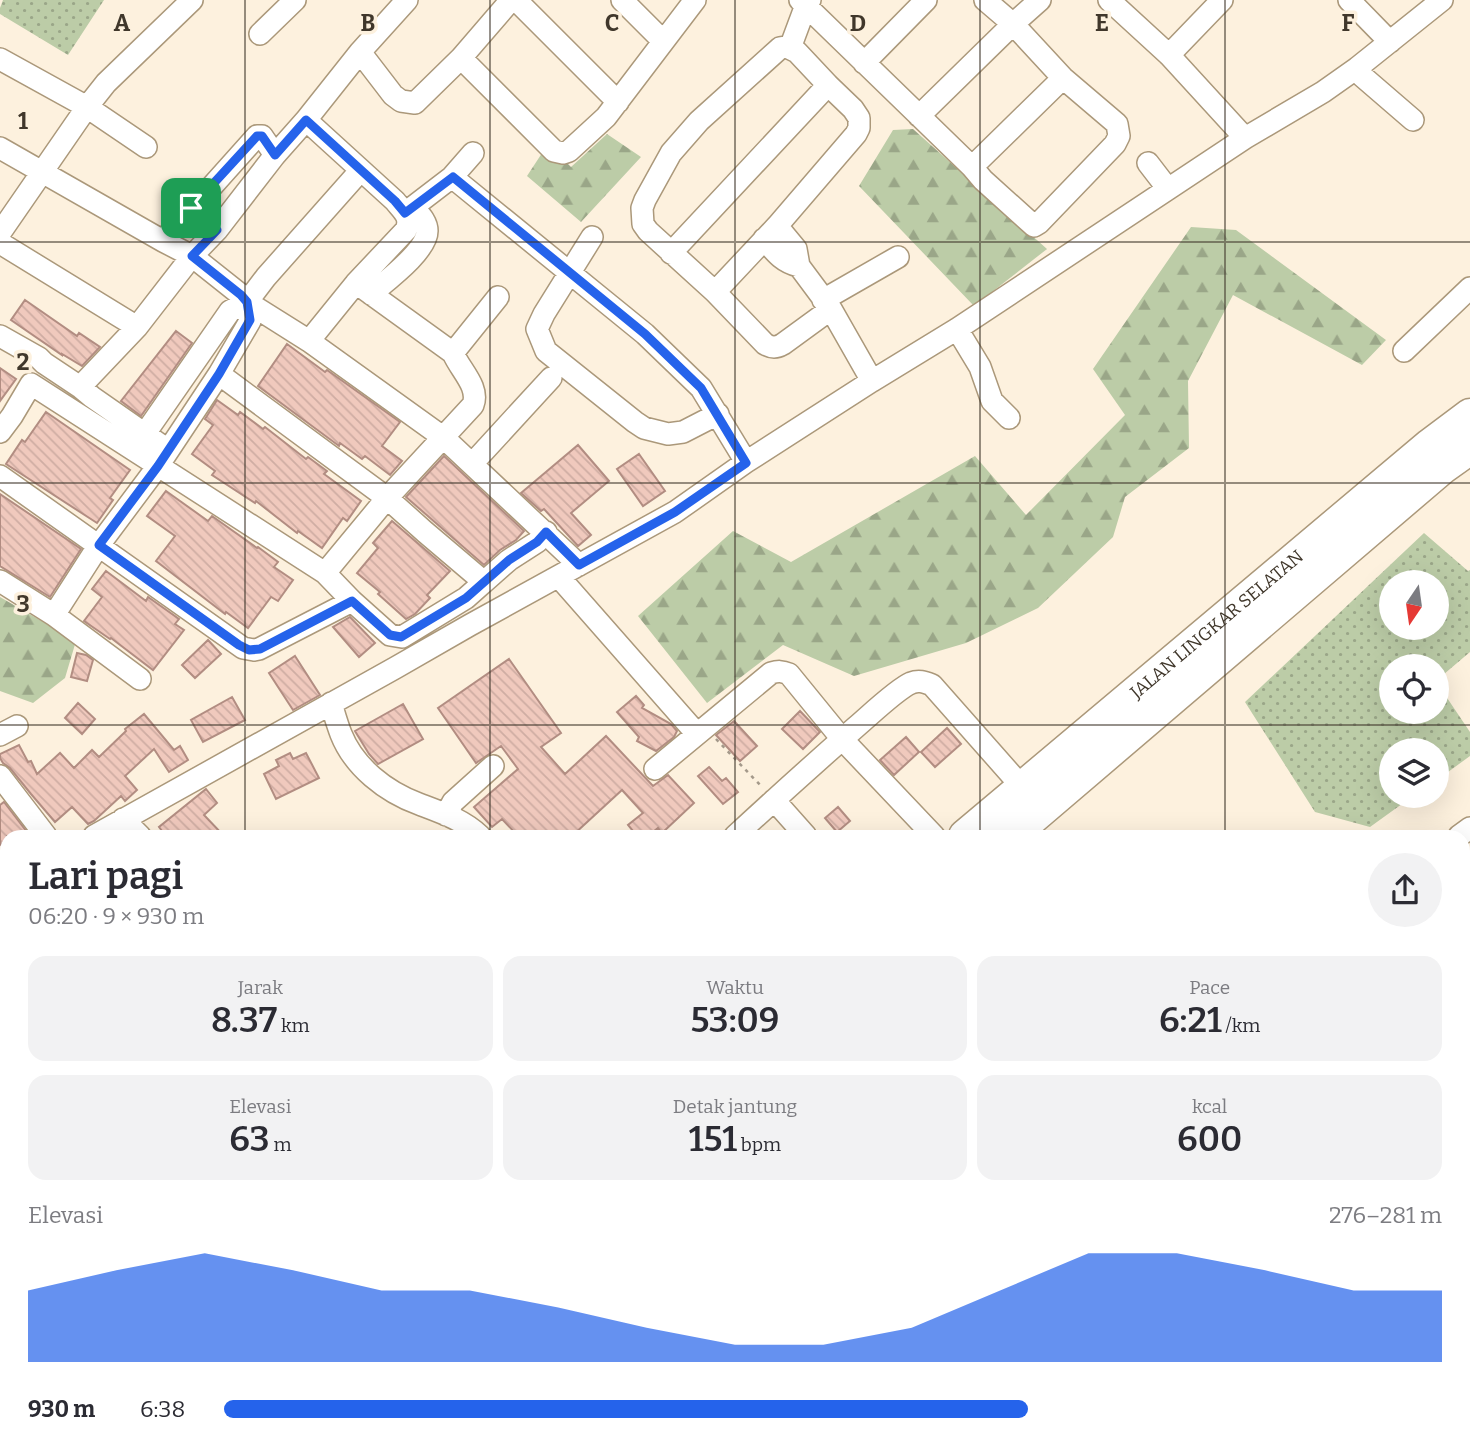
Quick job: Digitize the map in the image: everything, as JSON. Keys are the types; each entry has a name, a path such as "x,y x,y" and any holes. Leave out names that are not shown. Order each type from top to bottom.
{"highway":[{"name":"JALAN LINGKAR SELATAN","path":"984,830 1023,788 1430,445 1470,415"},
{"name":"JALAN LINGKAR SELATAN","path":"1018,830 1442,468 1470,448"}],"street":[{"path":"0,233 88,107 117,71 192,0"},
{"path":"260,34 295,0"},
{"path":"80,387 137,327 360,52 407,0"},
{"path":"360,52 393,95 401,101 415,103 461,58 513,0 618,102"},
{"path":"622,0 663,41"},
{"path":"461,58 556,153 563,153 569,151 606,117 695,0"},
{"path":"864,63 926,0"},
{"path":"790,48 805,2 864,63 1034,226 1115,144 1119,136 1117,124 1063,78 1013,24 985,0"},
{"path":"919,116 1040,0"},
{"path":"1109,0 1169,55 1245,138"},
{"path":"1169,55 1222,0"},
{"path":"1349,0 1390,42"},
{"path":"104,830 675,512 1245,138 1323,92 1441,0"},
{"path":"715,292 771,232 859,128 857,113 797,52 790,48 780,48 699,121 671,153 645,200 641,217 643,224 770,347 783,344 827,305 898,257"},
{"path":"0,59 88,107 146,147"},
{"path":"1357,68 1362,76 1413,120"},
{"path":"972,167 1063,78"},
{"path":"671,253 828,85"},
{"path":"306,120 360,171 409,210"},
{"path":"163,242 257,136 262,136 275,155"},
{"path":"0,148 192,256 247,302 309,341 444,438 579,565"},
{"path":"309,341 364,288 406,230 409,210 453,177 473,153"},
{"path":"1148,163 1168,189"},
{"path":"139,442 230,311 247,302 360,171"},
{"path":"453,177 654,343 701,388 746,463"},
{"path":"191,208 217,230"},
{"path":"771,232 796,249 799,266 827,305 872,381"},
{"path":"592,237 537,329 546,351 635,422 653,431 668,434 683,432 718,414"},
{"path":"0,243 137,327"},
{"path":"325,573 387,498 473,405 476,398 474,389 453,353 364,288"},
{"path":"1404,351 1470,288"},
{"path":"453,353 498,297"},
{"path":"54,615 99,545 163,458 219,374 250,320 247,302"},
{"path":"957,329 980,367 992,401 1009,418"},
{"path":"0,336 39,358 80,387 139,442"},
{"path":"0,432 44,363"},
{"path":"219,374 387,498 484,582"},
{"path":"472,464 551,378"},
{"path":"31,384 139,442 163,458 325,573 390,635 401,637 466,598 546,532"},
{"path":"177,387 201,401"},
{"path":"0,476 249,650 260,649 352,601"},
{"path":"559,577 701,731"},
{"path":"0,582 54,615 140,679"},
{"path":"655,769 771,673 780,671 789,674 842,739 928,830"},
{"path":"742,830 906,685 920,681 932,685 1023,788"},
{"path":"331,703 341,736 370,776 415,803 446,814 472,830"},
{"path":"446,814 453,802 493,766"},
{"path":"0,776 41,830"},
{"path":"774,800 801,830"},
{"path":"123,819 134,830"}],"path":[{"path":"701,731 774,800"}],"green space":[{"path":"3,0 104,0 68,55 0,14"},
{"path":"913,129 1047,249 974,306 859,186 893,130"},
{"path":"607,134 641,157 581,222 527,176 548,144 571,167"},
{"path":"1191,227 1236,230 1386,340 1362,365 1233,295 1188,381 1189,448 1125,497 1113,537 1038,608 966,643 854,676 783,645 707,703 638,616 733,531 791,562 975,456 1026,515 1125,415 1093,369"},
{"path":"1424,533 1470,570 1470,652 1449,670 1449,654 1379,654 1379,724 1449,724 1449,701 1470,732 1470,756 1449,771 1449,738 1379,738 1379,808 1396,808 1370,827 1315,812 1245,702 1379,575 1379,640 1449,640 1449,570 1385,570"},
{"path":"0,597 76,641 65,678 33,703 0,691"}],"building":[{"path":"25,300 77,336 79,333 100,347 82,366 62,355 11,320"},
{"path":"176,331 192,343 141,416 121,401"},
{"path":"287,344 400,422 382,446 402,461 390,475 365,456 362,459 340,443 339,446 258,386"},
{"path":"0,368 16,379 0,401"},
{"path":"217,400 238,415 240,412 263,429 265,427 306,459 308,457 327,471 324,474 361,501 347,521 343,518 322,548 298,531 297,533 256,501 255,503 212,475 215,471 192,454 213,425 205,419"},
{"path":"46,412 130,470 110,498 113,500 97,523 6,464"},
{"path":"578,445 609,481 571,513 591,535 578,546 544,509 541,511 521,493"},
{"path":"639,454 665,491 643,506 617,469"},
{"path":"444,456 524,531 484,565 406,497"},
{"path":"166,491 208,521 212,516 258,547 278,562 274,567 293,580 278,601 271,597 248,628 226,612 225,614 156,561 175,536 147,516"},
{"path":"0,494 81,549 50,597 0,566"},
{"path":"392,521 450,571 427,595 430,598 415,614 406,619 357,573 378,548 373,543"},
{"path":"106,571 146,601 148,597 179,619 175,624 184,630 153,670 84,621 102,597 92,589"},
{"path":"350,617 375,643 359,657 333,627"},
{"path":"208,640 221,654 195,678 182,665"},
{"path":"77,653 93,660 87,681 71,677"},
{"path":"295,656 320,695 293,710 269,673"},
{"path":"509,659 561,733 541,747 565,774 606,736 653,786 668,775 694,803 665,830 632,830 628,825 643,813 622,790 579,830 512,830 502,819 492,827 474,807 518,769 501,746 476,763 438,708"},
{"path":"636,696 644,705 642,708 671,724 677,731 674,737 656,751 637,741 639,737 617,712"},
{"path":"232,697 245,720 203,742 191,720"},
{"path":"78,703 95,719 82,734 65,718"},
{"path":"403,704 423,739 378,764 355,731"},
{"path":"800,711 820,732 803,749 782,729"},
{"path":"144,714 174,750 180,746 188,760 169,772 154,749 125,776 137,790 125,801 121,796 88,824 72,807 55,822 0,758 0,754 19,745 37,774 60,753 74,768 92,750 99,757 125,729"},
{"path":"734,721 757,746 740,761 716,735"},
{"path":"947,728 961,744 935,767 921,752"},
{"path":"906,737 919,752 894,775 880,760"},
{"path":"290,753 293,759 306,753 319,778 276,799 264,774 279,766 276,760"},
{"path":"709,767 722,781 726,778 738,792 723,804 698,776"},
{"path":"206,789 217,803 204,815 218,830 161,830 159,827"},
{"path":"4,802 25,830 0,830 0,805"},
{"path":"838,807 850,821 839,830 835,830 825,818"}],"route":[{"path":"306,120 405,213 453,177 645,334 701,388 746,463 675,512 579,565 546,532 466,598 401,637 390,635 352,601 260,649 243,648 99,545 158,466 219,374 250,320 247,302 241,295 192,256 217,230 191,208 257,136 262,136 275,155 306,120"}]}
